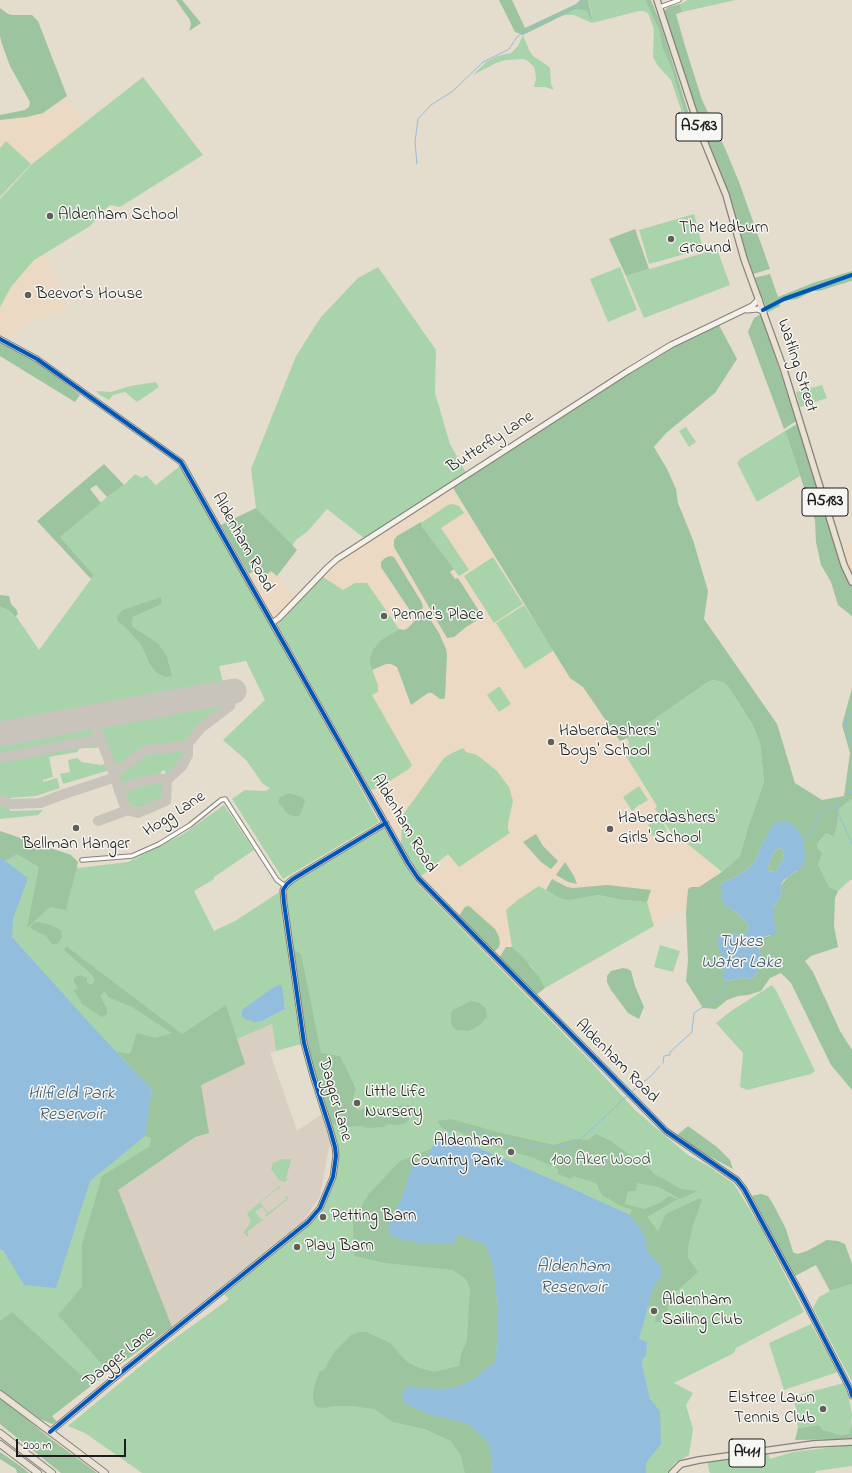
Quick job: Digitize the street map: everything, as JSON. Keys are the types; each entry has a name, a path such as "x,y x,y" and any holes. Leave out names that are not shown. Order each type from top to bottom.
{"highway":[{"path":"0,1394 105,1473"},
{"path":"0,1433 52,1473"},
{"path":"0,1444 38,1473"}],"main road":[{"name":"Watling Street","path":"657,0 700,131 726,195 757,304 764,312 783,367 844,565 852,582"},
{"name":"A411","path":"672,1473 681,1464 699,1460 813,1444 852,1442"}],"street":[{"path":"660,7 679,0"},
{"name":"Butterfly Lane","path":"272,623 279,618 337,559 634,367 671,344 757,304 764,312"},
{"name":"Aldenham Road","path":"0,338 37,359 181,462 418,878 666,1131 732,1175 737,1180 744,1189 802,1294 850,1388 852,1396"},
{"name":"Hogg Lane","path":"82,860 132,856 159,844 190,825 221,800 225,799 277,880 285,886"},
{"path":"285,886 293,879 386,823"},
{"name":"Dagger Lane","path":"50,1432 99,1390 308,1222 315,1216 325,1198 333,1177 336,1156 335,1146 313,1076 303,1037 284,903 283,893 285,886"}],"shaded area":[{"name":"Aldenham School","path":"143,77 203,155 120,207 110,205 90,226 45,253 69,308 37,319 7,338 0,335 0,120 27,117 47,111 67,96 82,124"},
{"name":"Haberdashers' Boys' School","path":"453,488 570,678 583,687 620,741 627,738 740,856 689,909 674,914 536,995 420,877 407,857 277,624 338,561"},
{"path":"852,544 852,575 842,548"},
{"path":"256,569 271,571 298,596 280,615 276,617 272,615 249,574"},
{"path":"272,1024 276,1051 270,1053 297,1131 322,1114 330,1142 320,1196 303,1221 172,1327 118,1190 195,1137 209,1133 201,1085 245,1064 237,1039"}],"green space":[{"path":"176,0 182,0 201,23 189,31 191,24 190,20"},
{"path":"499,0 512,0 525,28 576,4 580,0 588,0 592,19 590,19 587,11 576,9 523,35 515,32"},
{"path":"588,0 645,0 659,30 662,47 671,67 687,121 676,123 680,118 681,110 671,80 658,66 653,57 654,29 648,13 639,11 592,23 574,15 558,17 576,9 587,11 590,19 592,16"},
{"path":"645,0 651,0 660,22 691,121 687,121 671,67 662,47 659,30"},
{"path":"688,0 736,0 682,12 680,4"},
{"path":"680,4 682,12 676,14 702,100 739,182 770,269 753,274 743,245 730,197 698,116 665,13 665,10 668,7"},
{"path":"0,8 12,15 32,15 38,21 67,96 43,113 27,117 0,120 0,115 25,110 29,107 30,102 10,66 2,44 0,36"},
{"path":"523,35 533,56 550,68 551,84 554,90 545,87 534,87 536,78 534,67 527,60 523,59 506,60 496,63 473,75 486,62 497,56 511,53 518,46"},
{"name":"Aldenham School","path":"143,77 203,155 120,207 110,205 90,226 34,260 11,287 0,307 0,199 32,164"},
{"path":"6,141 31,164 0,197 0,148"},
{"name":"The Medburn Ground","path":"694,214 703,249 649,264 639,230"},
{"path":"635,229 649,269 626,276 609,239"},
{"path":"717,249 730,285 644,318 626,276"},
{"path":"378,267 436,350 435,393 450,444 466,473 364,538 327,509 308,531 296,540 292,546 256,508 251,469 296,356 321,317 358,278"},
{"path":"620,267 637,310 608,322 590,279"},
{"path":"852,271 852,274 784,298 779,302 780,306 768,312 754,278 770,274 778,297 813,283"},
{"path":"852,276 852,281 819,291 813,291 797,299 779,302"},
{"path":"759,315 762,316 796,421 784,429 748,332 754,318"},
{"path":"719,325 737,359 715,393 666,433 654,447 667,469 676,489 678,503 693,540 708,591 704,619 777,724 795,783 822,800 844,796 850,753 842,725 852,688 852,799 839,809 837,827 833,837 826,833 817,844 817,848 822,853 818,864 829,887 838,891 835,898 834,926 838,947 811,956 805,961 813,972 840,1031 852,1050 852,1090 831,1065 791,983 781,973 770,978 761,991 727,1000 716,1009 703,1008 686,981 688,961 686,912 688,889 691,887 699,887 722,872 740,856 748,827 764,782 760,743 752,724 727,685 723,682 713,680 708,682 627,738 620,741 583,687 570,678 453,488 632,371 673,347","holes":["775,823 797,871 789,876 781,885 782,894 773,908 770,936 763,937 759,940 760,956 756,975 750,979 743,978 726,981 723,977 723,959 726,933 738,935 746,933 749,927 740,915 725,905 721,884 739,875 751,866 757,858 759,850"]},
{"path":"0,343 27,356 80,395 75,402 0,356"},
{"path":"156,382 159,387 137,402 125,392 113,395 109,400 96,391 111,392 130,386"},
{"path":"822,385 827,398 800,407 796,392"},
{"path":"797,424 840,562 852,587 852,616 838,605 831,582 821,565 816,542 815,520 785,431"},
{"path":"686,427 696,442 689,447 679,431"},
{"path":"785,431 800,476 757,502 737,463 740,459"},
{"path":"104,464 124,485 107,497 96,485 90,489 101,503 60,537 94,575 91,579 37,521"},
{"path":"180,466 379,822 283,879 232,799 245,790 266,791 270,788 263,784 246,760 223,740 265,700 246,661 219,666 223,682 222,685 0,726 0,607 8,610 15,617 16,616 39,650 94,575 60,537 107,497 124,485 135,474 142,478 146,475 156,485","holes":["162,604 133,617 133,627 158,643 166,654 165,677 150,665 141,645 125,627 118,622"]},
{"path":"453,504 459,506 464,513 441,528 469,570 459,576 422,527 421,523 448,505"},
{"path":"256,508 297,550 277,576 271,571 262,579 256,569 249,574 221,525"},
{"path":"421,522 422,527 454,569 450,572 455,579 458,578 481,614 479,619 454,637 447,638 394,547 394,540 397,536"},
{"path":"390,556 394,557 421,601 423,606 418,612 411,612 381,567 381,562"},
{"path":"493,557 523,604 494,623 464,576"},
{"path":"323,577 343,590 355,583 367,583 399,629 381,640 370,664 378,685 378,692 372,695 412,765 409,769 380,787 371,790 277,624"},
{"path":"0,595 9,596 11,604 16,609 18,614 15,617 8,610 0,607"},
{"path":"161,597 162,604 133,617 132,622 133,627 158,643 166,654 172,676 165,677 157,673 150,665 141,645 125,627 118,622 117,616 123,610"},
{"path":"524,605 554,650 525,669 496,623"},
{"path":"422,615 427,616 430,619 439,633 446,649 445,697 444,699 440,699 432,693 428,693 411,705 397,667 391,664 386,664 372,670 370,658 373,650 381,640 399,629 404,630 408,628 418,617"},
{"path":"713,680 723,682 727,685 752,724 760,743 764,782 748,827 740,856 722,872 683,840 675,838 655,809 657,806 626,756 629,742 627,738"},
{"path":"500,687 511,704 499,712 487,695"},
{"path":"224,701 228,705 197,728 185,743 146,748 115,770 99,730 99,726 102,724"},
{"path":"87,727 94,731 99,744 97,748 84,748 79,749 77,752 49,757 53,777 43,780 43,782 57,778 60,788 36,796 10,798 9,802 0,798 0,742"},
{"path":"463,748 466,752 477,755 497,771 509,787 513,801 508,823 510,833 459,867 448,854 420,877 401,845 402,816 444,758"},
{"path":"186,749 183,760 166,777 164,778 166,772 163,770 158,776 134,782 123,788 118,775 119,771 133,760 150,751"},
{"path":"77,758 82,762 101,765 107,763 110,770 63,784 60,774 70,772 68,760"},
{"path":"160,780 162,782 163,799 140,808 130,806 124,791 135,785"},
{"path":"639,786 648,800 640,804 632,811 623,797"},
{"path":"289,793 305,800 299,816 288,814 278,802 280,797"},
{"path":"852,799 852,880 850,880 838,891 829,887 818,864 821,853 817,848 817,844 826,833 832,837 837,827 839,809"},
{"path":"0,802 10,806 10,811 43,810 38,815 0,819"},
{"path":"224,805 254,850 214,877 214,879 194,891 214,931 235,921 281,891 289,965 301,1044 276,1051 272,1024 237,1039 245,1064 201,1085 209,1133 195,1137 118,1190 172,1327 109,1372 52,1416 0,1361 0,832 71,855 78,868 128,862 183,834","holes":["283,991 285,1009 262,1021 249,1021 251,1003"]},
{"path":"659,818 661,821 662,820 667,831 656,838 655,835 652,836 648,829 650,828 648,825"},
{"name":"Aldenham Country Park","path":"383,827 415,881 592,1063 635,1110 688,1155 710,1167 734,1184 761,1228 804,1312 736,1348 734,1353 674,1383 693,1393 686,1405 693,1429 689,1455 675,1463 667,1473 142,1473 85,1433 68,1426 167,1344 229,1299 224,1294 301,1232 315,1219 324,1206 333,1184 337,1157 303,1027 286,896 287,889 290,884"},
{"path":"0,831 71,855 78,862 66,910 50,907 27,928 39,867 17,854 5,861 0,857"},
{"path":"536,834 543,846 558,861 551,869 541,862 523,842"},
{"path":"778,848 783,849 784,853 782,862 776,871 770,872 768,866 774,852"},
{"path":"565,862 577,884 568,882 556,875"},
{"path":"552,879 567,887 573,888 607,885 651,890 647,902 622,900 598,895 568,900 560,898 546,890"},
{"path":"539,886 560,898 598,895 622,900 647,902 654,926 545,988 532,967 512,947 506,910 519,899"},
{"path":"469,906 495,929 500,943 499,947 494,952 459,916 465,907"},
{"path":"38,922 51,925 61,930 62,936 57,944 52,944 46,936 30,928 33,923"},
{"path":"660,945 680,951 673,972 654,967"},
{"path":"66,946 182,1034 226,1005 245,1064 201,1085 209,1133 195,1137 118,1190 172,1327 109,1372 58,1315 82,1287 82,1244 102,1176 150,1146 151,1138 145,1136 152,1090 117,1052 130,1054 137,1033 155,1038 172,1033 132,1007 108,997 105,991 100,996 107,1009 107,1014 102,1017 82,1004 76,993 73,991 78,988 74,982 74,978 80,975 87,978 87,983 92,985 95,980 91,974 64,950"},
{"path":"506,947 512,947 524,958 539,977 545,988 536,995 499,958"},
{"path":"293,949 301,954 321,1053 340,1056 356,1089 353,1098 357,1110 409,1105 414,1107 415,1112 406,1123 398,1125 386,1124 384,1127 368,1128 362,1126 343,1127 330,1123 308,1050 303,1027"},
{"path":"623,968 631,971 635,986 644,1007 639,1019 628,1013 607,982 607,976 611,971"},
{"path":"772,985 777,992 815,1071 811,1074 747,1090 740,1087 743,1053 716,1023 731,1011"},
{"path":"471,1001 477,1002 486,1009 487,1017 481,1024 469,1031 456,1030 451,1024 451,1013 453,1010"},
{"name":"100 Aker Wood","path":"451,1119 501,1133 554,1145 574,1139 588,1140 596,1134 611,1141 630,1155 645,1163 653,1173 681,1189 698,1191 680,1199 659,1187 637,1183 636,1191 628,1191 625,1204 644,1209 660,1203 669,1196 678,1199 647,1217 658,1231 666,1214 700,1198 702,1200 693,1225 688,1247 688,1258 698,1272 670,1297 667,1310 669,1323 655,1322 658,1308 648,1306 653,1288 661,1276 661,1266 647,1251 645,1236 630,1215 632,1210 621,1206 602,1195 596,1183 574,1176 570,1179 558,1174 558,1169 534,1158 480,1142 457,1131 451,1133 442,1128 437,1121"},
{"path":"688,1126 717,1147 730,1160 733,1169 692,1147 676,1136"},
{"path":"431,1149 428,1157 418,1162 411,1169 404,1191 458,1234 486,1245 493,1267 498,1311 496,1361 475,1378 455,1388 436,1389 409,1386 426,1413 469,1424 490,1445 492,1473 465,1473 461,1456 451,1441 425,1429 393,1422 374,1409 352,1406 323,1408 317,1407 314,1403 313,1394 320,1371 324,1370 334,1352 351,1335 360,1332 366,1332 390,1343 407,1362 419,1368 434,1372 459,1366 461,1354 467,1341 470,1288 466,1279 453,1270 385,1263 354,1256 353,1220 368,1195 400,1161"},
{"path":"282,1159 291,1160 286,1178 288,1179 285,1182 280,1181 271,1169 273,1163"},
{"path":"279,1186 281,1187 260,1203 268,1213 286,1199 285,1197 287,1196 289,1198 266,1217 265,1216 267,1214 262,1207 255,1212 261,1219 264,1219 247,1232 249,1235 247,1237 244,1232 251,1222 247,1213"},
{"path":"761,1194 768,1196 773,1204 786,1229 793,1252 797,1254 807,1251 827,1240 838,1241 845,1244 852,1264 852,1284 830,1291 816,1265 795,1276 752,1196"},
{"path":"852,1284 851,1380 813,1308 819,1297 830,1291"},
{"path":"12,1312 92,1385 52,1416 57,1422 52,1424 40,1419 0,1390 0,1321"},
{"path":"811,1324 838,1372 784,1390 769,1343"},
{"name":"Elstree Lawn Tennis Club","path":"844,1383 848,1394 852,1415 849,1434 841,1435 823,1430 819,1425 798,1428 794,1396"},
{"path":"0,1396 47,1436 97,1473 61,1473 0,1424"},
{"path":"852,1422 852,1438 795,1440 798,1428 819,1425 823,1430 841,1435 849,1434"},
{"path":"852,1445 852,1466 816,1471 815,1473 710,1473 707,1462 768,1453 770,1459 793,1452"},
{"path":"0,1452 29,1473 17,1473 16,1469 0,1459"}],"water":[{"name":"Tykes Water Lake","path":"787,821 795,827 803,838 805,859 803,866 781,884 782,894 773,908 773,918 776,930 774,934 763,937 759,940 760,956 756,975 750,979 743,978 726,981 723,977 723,959 718,946 718,938 722,934 726,933 738,935 746,933 749,927 740,915 725,905 721,898 721,884 739,875 751,866 757,858 759,850 775,823","holes":["778,848 783,849 784,853 782,862 776,871 770,872 768,866 774,852"]},
{"name":"Hilfield Park Reservoir","path":"0,857 28,878 13,919 12,937 152,1090 145,1136 90,1181 56,1288 24,1285 3,1250 0,1249"},
{"path":"281,985 283,991 285,1009 262,1021 254,1022 245,1019 242,1016 242,1010"},
{"name":"Aldenham Reservoir","path":"444,1133 630,1215 645,1236 647,1251 661,1266 661,1276 653,1288 639,1339 647,1342 646,1356 642,1360 643,1370 650,1399 660,1411 661,1444 646,1463 646,1473 492,1473 490,1445 469,1424 426,1413 403,1401 402,1393 409,1386 436,1389 455,1388 475,1378 496,1361 498,1310 493,1267 486,1245 458,1234 453,1244 424,1244 392,1237 388,1229 404,1191 411,1169 418,1162 428,1157 436,1138 442,1136"}],"waterway":[{"path":"417,164 415,142 418,119 431,105 453,91 483,62 509,49 517,37 526,30 581,5 583,0"},
{"path":"852,712 847,720 846,727 849,739 852,742"},
{"path":"852,774 852,784"},
{"path":"803,838 810,834 820,813 840,804 850,794 852,789"},
{"path":"835,806 852,844"},
{"path":"663,1063 664,1056 670,1055 670,1052 692,1032 694,1013 721,994 726,981"},
{"path":"630,1093 651,1076 660,1066"},
{"path":"447,1134 451,1131 461,1129 522,1145 543,1148 568,1146 580,1140 628,1095"}],"taxiway":[{"path":"0,800 11,804 40,803 113,778 118,770 147,750 186,746 201,728 230,706 231,702 229,696 223,693"},
{"path":"100,716 96,719 95,725 126,810"},
{"path":"82,719 90,720 95,725"},
{"path":"0,758 100,739"},
{"path":"98,821 126,810 138,813 166,801 167,780 182,766 188,755 188,744"},
{"path":"119,791 133,784 157,778 167,780"}],"runway":[{"path":"0,734 234,691"}],"cycle path":[{"path":"763,310 784,299 852,275"},
{"path":"0,339 37,359 181,462 408,863 418,878 666,1131 737,1180 744,1189 801,1294 850,1389 852,1396"},
{"path":"50,1432 308,1222 320,1208 333,1177 336,1156 335,1147 304,1043 283,890 293,879 386,823"}],"place":[{"name":"Aldenham School","path":"50,216"},
{"name":"The Medburn Ground","path":"671,239"},
{"name":"Beevor's House","path":"28,295"},
{"name":"Penne's Place","path":"384,616"},
{"name":"Haberdashers' Boys' School","path":"551,742"},
{"name":"Bellman Hanger","path":"76,828"},
{"name":"Haberdashers' Girls' School","path":"610,829"},
{"name":"Little Life Nursery","path":"357,1103"},
{"name":"Aldenham Country Park","path":"511,1152"},
{"name":"Petting Barn","path":"323,1217"},
{"name":"Play Barn","path":"297,1247"},
{"name":"Aldenham Sailing Club","path":"654,1311"},
{"name":"Elstree Lawn Tennis Club","path":"823,1409"}]}
